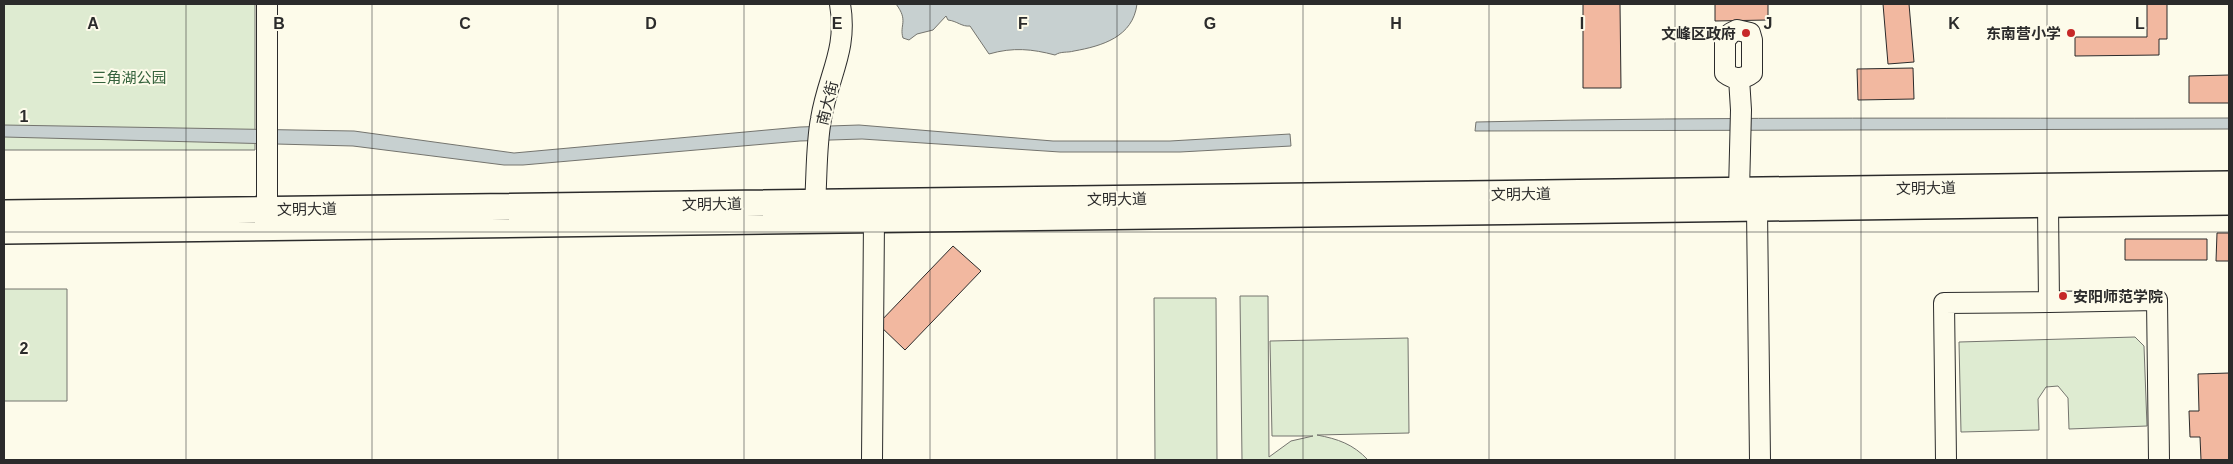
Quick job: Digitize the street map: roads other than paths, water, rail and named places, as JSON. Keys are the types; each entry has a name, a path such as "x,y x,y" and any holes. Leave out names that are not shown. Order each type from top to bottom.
{"main road":[{"name":"文明大道","path":"4,213 2229,184"},
{"name":"文明大道","path":"4,231 2229,202"}],"street":[{"path":"267,4 267,209"},
{"name":"南大街","path":"815,203 821,120 842,44 843,21 840,4"},
{"path":"1739,78 1741,110 1739,191"},
{"path":"2048,205 2049,302"},
{"path":"1757,209 1760,460"},
{"path":"872,460 874,220"},
{"path":"1946,460 1944,303 2157,300 2159,460"}],"place":[{"name":"文峰区政府","path":"1746,33"},
{"name":"东南营小学","path":"2071,33"},
{"name":"安阳师范学院","path":"2063,296"}],"park label":[{"name":"三角湖公园","path":"129,77"}]}
